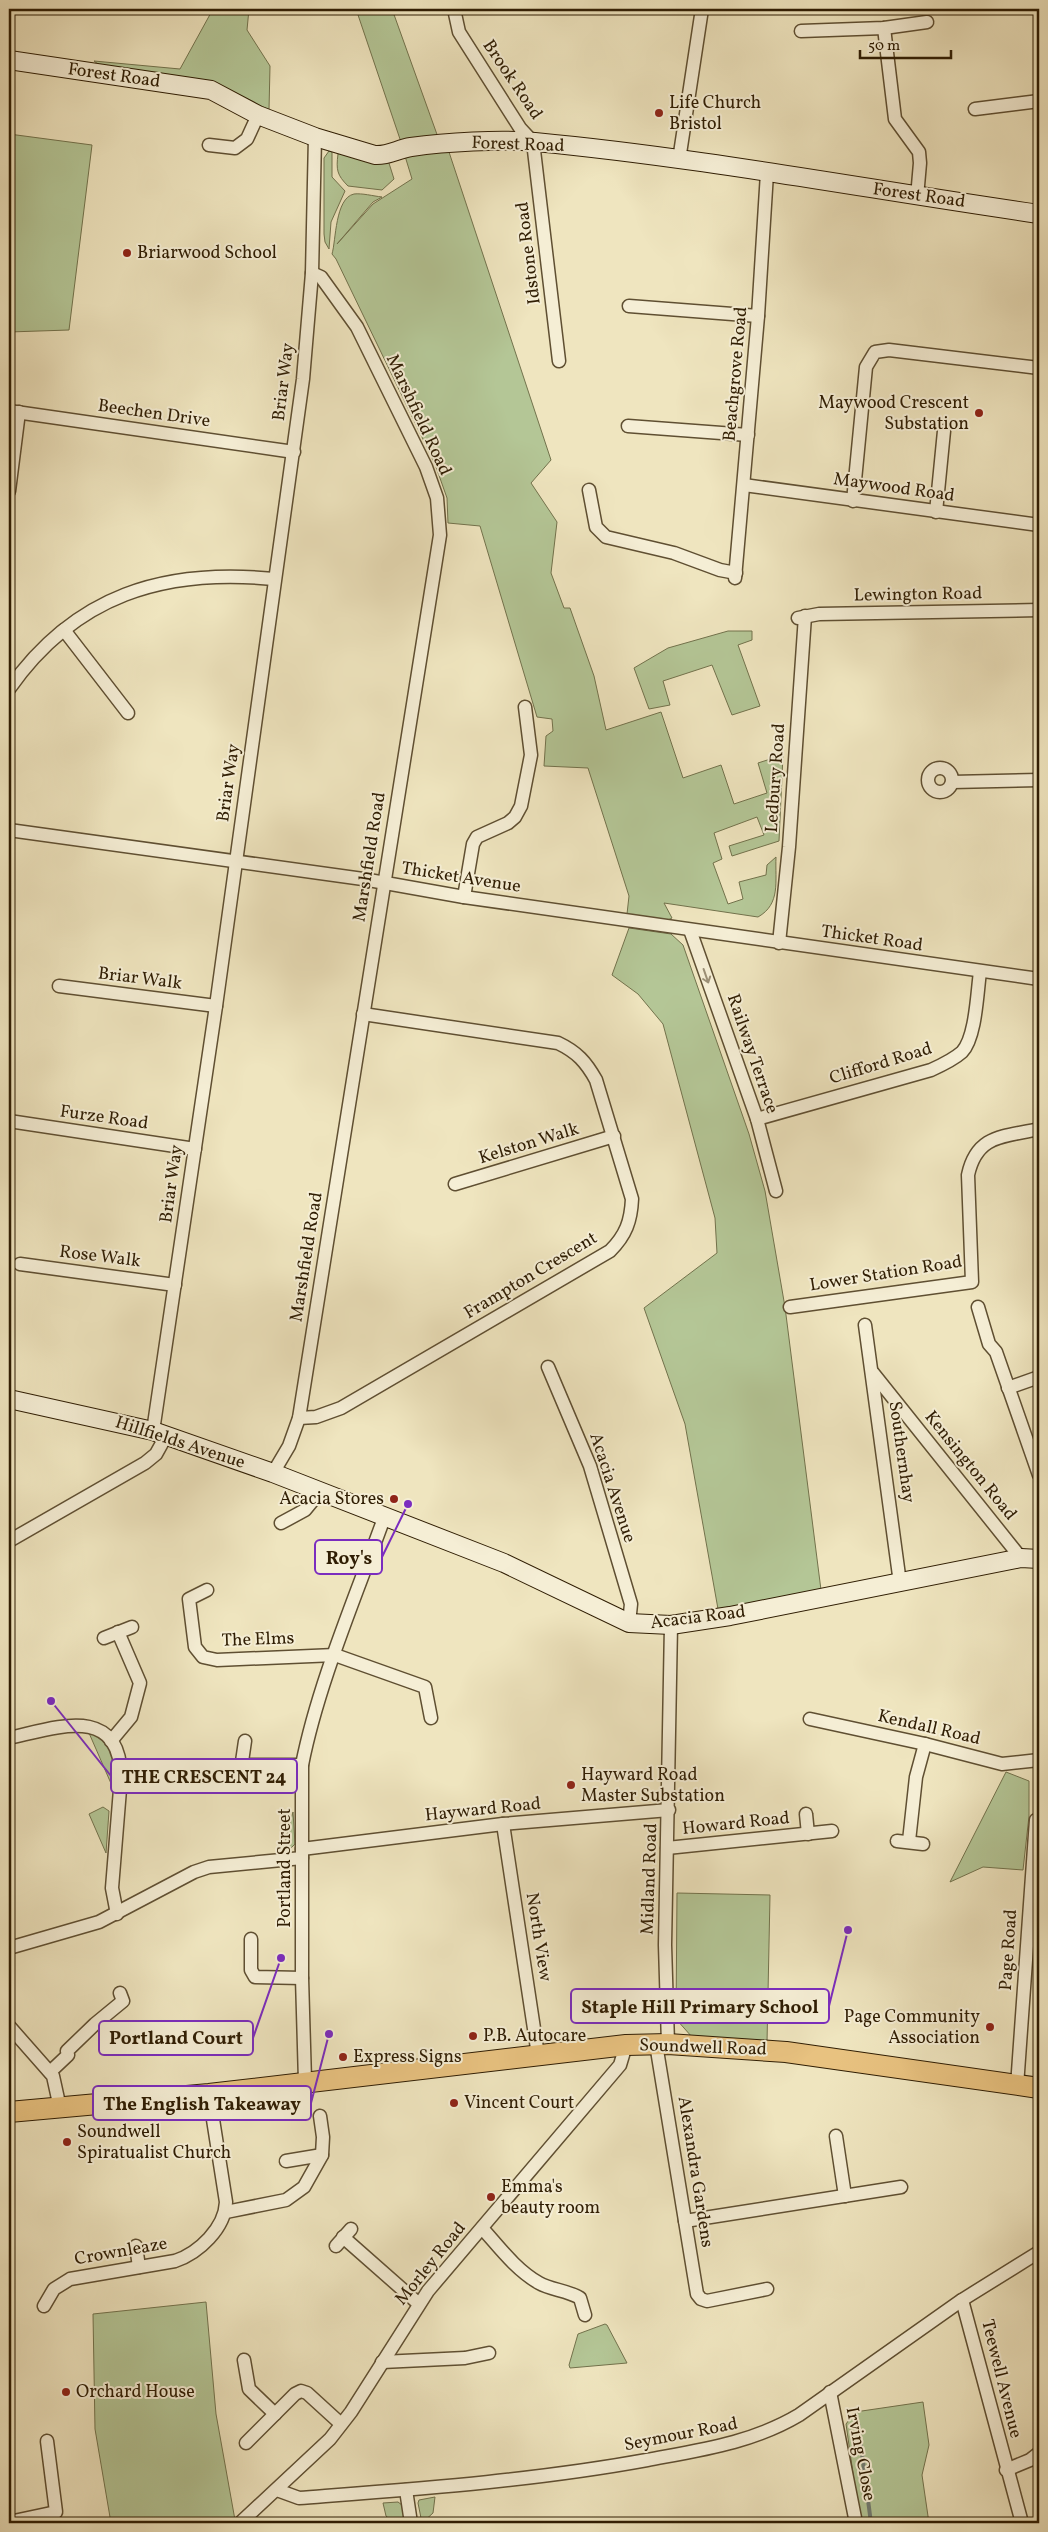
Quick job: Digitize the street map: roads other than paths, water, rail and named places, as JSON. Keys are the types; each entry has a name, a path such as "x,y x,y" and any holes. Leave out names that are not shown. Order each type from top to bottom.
{"main road":[{"name":"Soundwell Road","path":"9,2112 209,2094 305,2081 626,2045 662,2044 786,2052 1039,2088"}],"street":[{"name":"Brook Road","path":"454,9 459,32 520,128 533,142"},
{"path":"679,160 702,9"},
{"path":"801,31 884,28 927,22"},
{"path":"884,28 895,119 918,152 920,163 917,196"},
{"name":"Forest Road","path":"9,60 211,90 258,115 316,137 346,148 385,156 409,147 449,143 533,142 679,160 1039,214"},
{"path":"975,109 1039,101"},
{"path":"209,145 235,148 247,139 258,115"},
{"name":"Briar Way","path":"160,1433 176,1284 304,371 312,273 316,137"},
{"name":"Idstone Road","path":"533,142 559,361"},
{"name":"Beachgrove Road","path":"588,490 596,526 606,537 674,554 735,576 758,316 767,173"},
{"name":"Marshfield Road","path":"273,1474 289,1446 298,1418 440,534 437,498 426,467 357,327 321,277 312,273"},
{"path":"629,306 758,316"},
{"path":"853,500 866,367 875,352 889,350 1039,368"},
{"path":"9,491 14,411"},
{"name":"Beechen Drive","path":"14,411 294,452"},
{"path":"628,426 748,436"},
{"path":"936,512 944,431"},
{"name":"Maywood Road","path":"744,485 1039,526"},
{"path":"9,688 40,650 64,630 119,596 158,583 197,576 225,575 274,579"},
{"name":"Lewington Road","path":"802,617 1039,610"},
{"name":"Ledbury Road","path":"779,943 789,847 802,617"},
{"path":"64,630 128,713"},
{"path":"464,897 476,836 508,823 515,818 521,806 531,755 530,729 525,707"},
{"path":"952,782 1039,780"},
{"name":"Thicket Avenue","path":"9,830 384,883 464,897 690,930"},
{"name":"Thicket Road","path":"690,930 1039,979"},
{"name":"Railway Terrace","path":"690,930 757,1119 776,1191"},
{"name":"Clifford Road","path":"757,1119 931,1070 947,1063 962,1051 970,1038 980,972"},
{"name":"Briar Walk","path":"59,986 216,1006"},
{"name":"Frampton Crescent","path":"298,1418 316,1416 341,1408 610,1250 623,1238 631,1219 632,1199 596,1080 587,1064 570,1049 558,1043 363,1014"},
{"name":"Furze Road","path":"9,1121 195,1148"},
{"name":"Lower Station Road","path":"790,1307 972,1282 968,1175 971,1161 981,1146 1039,1130"},
{"name":"Kelston Walk","path":"455,1184 614,1136"},
{"name":"Rose Walk","path":"20,1264 176,1284"},
{"path":"978,1307 989,1344 996,1352 1039,1475"},
{"name":"Southernhay","path":"865,1325 900,1583"},
{"name":"Acacia Avenue","path":"548,1368 590,1466 631,1604 629,1623"},
{"name":"Kensington Road","path":"872,1372 1021,1558"},
{"path":"1008,1388 1039,1377"},
{"name":"Hillfields Avenue","path":"9,1400 160,1433 273,1474 319,1493"},
{"path":"9,1541 145,1463 156,1454 160,1433"},
{"path":"281,1523 305,1510 319,1493"},
{"name":"Acacia Road","path":"319,1493 504,1562 629,1623 671,1625 900,1583 1021,1558 1039,1560"},
{"name":"Portland Street","path":"305,2081 302,1978 302,1765 307,1740 335,1655 384,1518"},
{"name":"The Elms","path":"207,1590 189,1599 195,1647 203,1657 217,1660 335,1655"},
{"name":"Midland Road","path":"662,2044 669,1810 671,1625"},
{"path":"104,1638 132,1626"},
{"path":"110,1741 131,1717 140,1683 118,1632"},
{"path":"335,1655 425,1688 431,1718"},
{"name":"Kendall Road","path":"810,1719 925,1744 1002,1764 1039,1760"},
{"path":"9,1738 82,1724 100,1732 110,1741 119,1755 121,1769 112,1888 117,1914"},
{"path":"239,1782 245,1741"},
{"path":"924,1844 903,1841 925,1744"},
{"path":"241,1764 302,1765"},
{"name":"Hayward Road","path":"9,1948 99,1922 194,1872 209,1867 503,1824 669,1810"},
{"name":"Howard Road","path":"806,1814 808,1834"},
{"name":"Page Road","path":"1017,2086 1036,1820 1039,1820"},
{"name":"North View","path":"503,1824 538,2055"},
{"name":"Howard Road","path":"667,1848 832,1832"},
{"path":"251,1939 250,1970 255,1976 302,1978"},
{"path":"50,2072 68,2055 67,2051 78,2040 122,2001 120,1993"},
{"path":"9,2026 50,2072 55,2082 60,2108"},
{"name":"Alexandra Gardens","path":"662,2044 685,2221 697,2294 701,2299 707,2301 767,2289"},
{"name":"Morley Road","path":"240,2523 330,2439 342,2424 419,2304 620,2065 626,2045"},
{"path":"209,2094 226,2194 226,2212 291,2198 304,2187 322,2155 323,2137 320,2116"},
{"path":"836,2136 846,2196"},
{"path":"286,2161 322,2155"},
{"path":"685,2221 901,2187"},
{"name":"Crownleaze","path":"44,2306 49,2285 79,2276 175,2261 190,2254 214,2232 226,2212"},
{"path":"482,2228 515,2265 540,2284 571,2292 580,2298 585,2314"},
{"path":"343,2238 419,2304"},
{"path":"136,2246 139,2267"},
{"name":"Seymour Road","path":"277,2490 299,2498 406,2490 580,2472 739,2442 785,2423 962,2300 1039,2252"},
{"name":"Teewell Avenue","path":"962,2300 1006,2470 1022,2523"},
{"path":"382,2362 466,2358 489,2353"},
{"path":"244,2360 249,2389 275,2414"},
{"path":"246,2443 294,2394 301,2391 307,2393 342,2424"},
{"name":"Irving Close","path":"830,2392 856,2523"},
{"path":"9,2522 58,2518 47,2441"},
{"path":"1006,2470 1030,2460 1039,2453"},
{"path":"406,2490 411,2523"}],"waterway":[{"path":"858,2423 871,2523"}],"place":[{"name":"Life Church Bristol","path":"659,113"},
{"name":"Briarwood School","path":"127,253"},
{"name":"Maywood Crescent Substation","path":"979,413"},
{"name":"Acacia Stores","path":"394,1499"},
{"name":"Roy's","path":"408,1504"},
{"name":"THE CRESCENT 24","path":"51,1701"},
{"name":"Hayward Road Master Substation","path":"571,1785"},
{"name":"Staple Hill Primary School","path":"848,1930"},
{"name":"Portland Court","path":"281,1958"},
{"name":"Page Community Association","path":"990,2027"},
{"name":"The English Takeaway","path":"329,2034"},
{"name":"P.B. Autocare","path":"473,2036"},
{"name":"Express Signs","path":"343,2057"},
{"name":"Vincent Court","path":"454,2103"},
{"name":"Soundwell Spiratualist Church","path":"67,2142"},
{"name":"Emma's beauty room","path":"491,2197"},
{"name":"Orchard House","path":"66,2392"}]}
